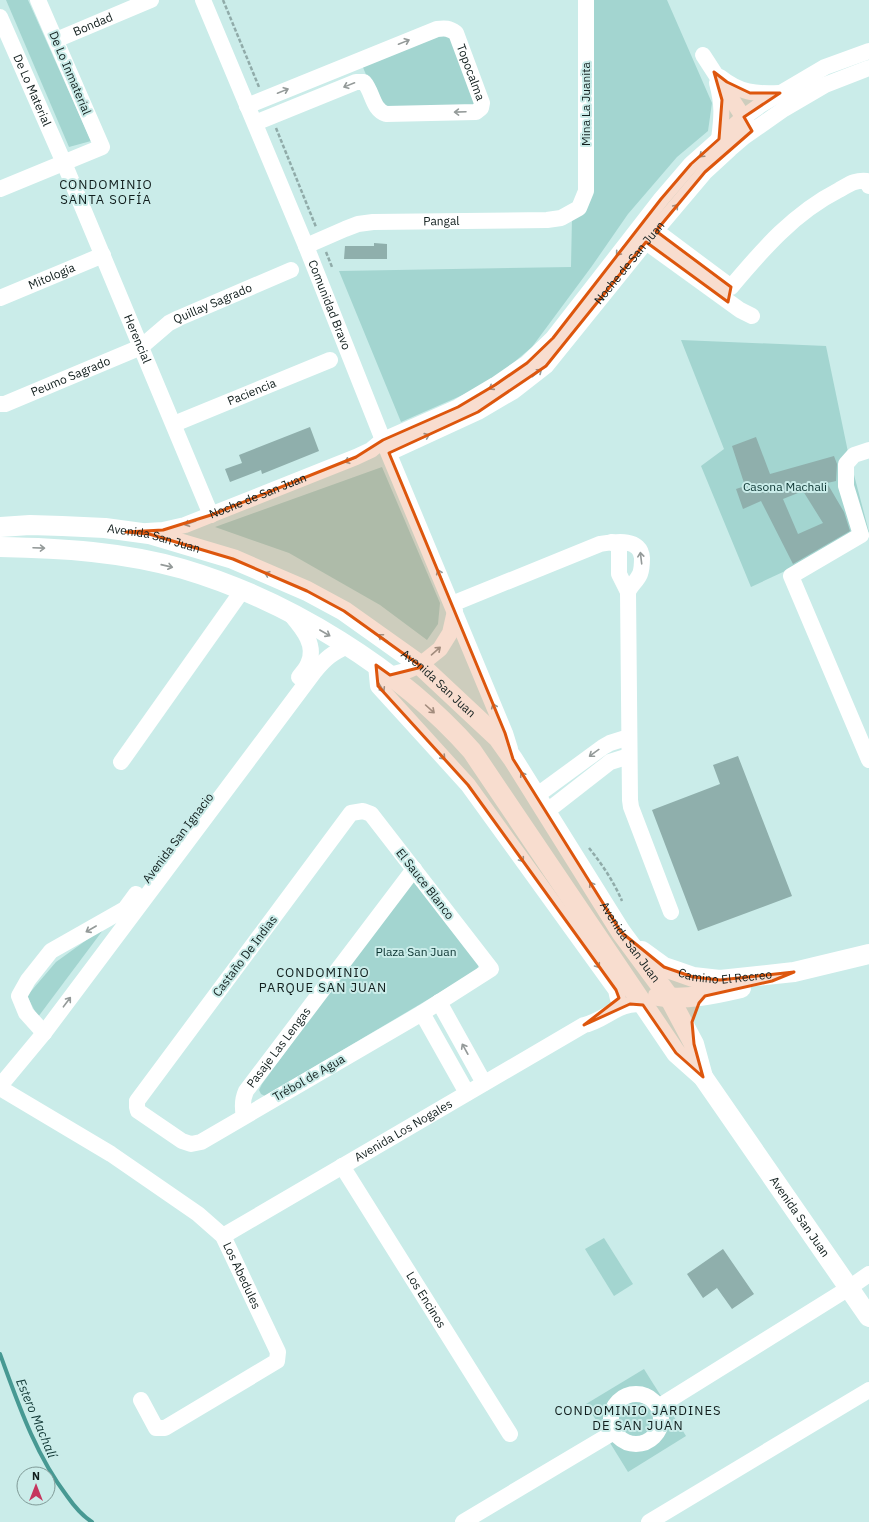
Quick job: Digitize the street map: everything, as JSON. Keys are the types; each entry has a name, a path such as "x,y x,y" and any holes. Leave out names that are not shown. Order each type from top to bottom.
{"main road":[{"name":"Avenida San Juan","path":"0,527 30,525 105,528 149,534 233,559 307,591 344,611 420,664 498,738 513,759 621,932 669,997 694,1044 703,1077"},
{"name":"Avenida San Juan","path":"0,547 39,547 88,551 138,559 182,569 222,582 291,614 348,646 383,670 433,712 459,736 472,751 676,1053 703,1077 869,1317"},
{"name":"Camino El Recreo","path":"621,932 651,958 664,967 693,977 720,980 794,972 869,954"},
{"name":"Camino El Recreo","path":"623,974 648,993 669,997 705,996 772,982 794,972"},
{"path":"694,1044 692,1022 694,1010 705,996"}],"street":[{"name":"De Lo Inmaterial","path":"38,0 102,147 64,163"},
{"name":"Bondad","path":"56,40 151,0"},
{"name":"Comunidad Bravo","path":"204,0 306,246 386,446 505,732 513,759"},
{"name":"Mina La Juanita","path":"579,208 586,191 586,0"},
{"name":"De Lo Material","path":"0,17 64,163"},
{"name":"Topocalma","path":"247,106 437,29 444,28 450,28 456,33 482,103 481,108 476,112 386,114 376,108 368,87 364,82 356,82 255,123"},
{"path":"386,446 458,407 495,385 527,363 553,338 666,193 691,164 744,118 780,93 825,67 869,51"},
{"path":"703,55 752,131"},
{"name":"Noche de San Juan","path":"126,532 163,530 185,525 371,450 386,446 478,412 514,391 546,366 705,172 730,148 784,109 825,85 869,68"},
{"path":"714,72 727,82 750,93 780,93"},
{"path":"714,72 722,100 722,117 719,139"},
{"path":"0,189 64,163"},
{"name":"Herencial","path":"64,163 211,515"},
{"path":"730,294 768,243 788,224 828,195 858,180 867,181 869,186"},
{"name":"Pangal","path":"306,246 358,224 373,222 547,220 561,218 579,208"},
{"path":"651,236 730,294 740,310 752,316"},
{"name":"Mitología","path":"0,298 103,255"},
{"name":"Quillay Sagrado","path":"141,347 169,323 291,270"},
{"name":"Peumo Sagrado","path":"0,404 5,404 141,347"},
{"name":"Paciencia","path":"174,424 330,360"},
{"path":"869,450 854,455 846,464 846,486 861,536 791,576 869,760"},
{"path":"612,542 619,547 619,574 628,592"},
{"path":"618,999 616,990 468,785 378,686 383,670 409,670 420,664 440,649 450,634 453,607 587,548 612,542 626,542 634,544 639,548 642,555 640,575 630,586 628,592 629,756 631,807 671,912"},
{"path":"121,762 242,591"},
{"name":"Avenida San Ignacio","path":"0,1087 44,1033 129,912 226,782 308,665 312,655 310,644 305,630 291,614"},
{"name":"Avenida San Ignacio","path":"226,782 324,660 333,652 348,646"},
{"path":"541,804 603,747 610,743 629,737"},
{"path":"541,804 610,762 629,756"},
{"name":"El Sauce Blanco","path":"351,813 363,811 371,814 491,969"},
{"name":"Castaño De Indias","path":"139,1098 351,813"},
{"name":"Pasaje Las Lengas","path":"244,1116 242,1108 243,1098 246,1091 414,869"},
{"name":"Avenida San Ignacio","path":"44,1033 26,1013 19,996 28,980 51,952 129,912"},
{"name":"Trébol de Agua","path":"139,1098 137,1107 142,1114 182,1141 191,1144 201,1142 439,1002 491,969"},
{"name":"Avenida Los Nogales","path":"223,1236 584,1024 586,1020 610,1006 618,999 623,992 623,974"},
{"path":"439,1002 484,1083"},
{"name":"Avenida Los Nogales","path":"584,1024 590,1024 614,1010 630,1004 643,1005"},
{"path":"422,1012 467,1093"},
{"name":"Los Abedules","path":"0,1087 111,1154 198,1214 223,1236 278,1352 277,1361 165,1428 156,1428 141,1400"},
{"name":"Los Encinos","path":"342,1166 510,1434"},
{"path":"658,1407 846,1284 869,1264"},
{"path":"846,1284 869,1274"},
{"path":"650,1522 869,1390"},
{"path":"633,1393 649,1397 658,1407 661,1415 661,1423 656,1434 651,1439 642,1443 630,1444 624,1442 611,1427 610,1418 612,1408 617,1400 625,1395 633,1393"},
{"path":"463,1522 614,1432"}],"path":[{"path":"223,0 264,99"},
{"path":"271,117 332,267"}],"highlighted area":[{"path":"714,72 727,82 750,93 780,93 744,117 752,131 705,172 656,231 731,287 728,302 646,242 546,366 478,412 389,453 505,733 513,759 621,932 664,967 693,977 720,980 794,972 772,981 705,996 699,1003 692,1022 694,1044 703,1077 676,1053 643,1005 630,1004 584,1025 619,998 616,990 468,785 378,686 376,665 390,675 422,667 344,611 307,591 233,559 149,534 126,532 163,530 211,515 356,457 383,440 458,407 495,385 527,363 553,338 661,199 691,164 719,139 722,100"}],"green space":[{"path":"6,0 28,0 91,141 69,147"},
{"path":"592,0 667,0 712,103 708,131 677,157 628,214 592,266 532,347 500,374 465,394 401,422 339,271 571,267 572,217 581,210"},
{"path":"442,33 454,37 476,107 380,108 362,65"},
{"name":"Casona Machali","path":"681,340 826,346 848,452 869,532 751,587 701,466 724,449"},
{"path":"382,467 440,603 438,624 427,640 380,605 289,553 215,527"},
{"name":"Plaza San Juan","path":"414,879 479,965 476,971 265,1096 261,1094 259,1090 262,1084 408,883"},
{"path":"106,926 38,1017 27,996 56,962"},
{"path":"604,1238 633,1284 614,1296 585,1249"},
{"path":"644,1369 686,1436 628,1472 586,1404"}],"building":[{"path":"374,243 387,244 387,259 344,259 345,246 374,246"},
{"path":"310,427 319,451 262,474 261,470 230,482 225,469 242,463 239,455"},
{"path":"756,437 770,474 834,456 837,464 836,481 827,483 844,512 850,531 793,564 761,501 743,509 736,489 745,486 732,446","holes":["803,491 823,523 798,534 783,499"]},
{"path":"738,756 792,896 698,931 652,810 720,784 713,765"},
{"path":"723,1249 754,1294 732,1309 717,1288 703,1298 687,1274"}],"waterway":[{"name":"Estero Machalí","path":"0,1354 36,1446 56,1480 72,1503 92,1522"}],"district":[{"name":"CONDOMINIO SANTA SOFÍA","path":"106,192"},
{"name":"CONDOMINIO PARQUE SAN JUAN","path":"323,980"},
{"name":"CONDOMINIO JARDINES DE SAN JUAN","path":"638,1418"}]}
